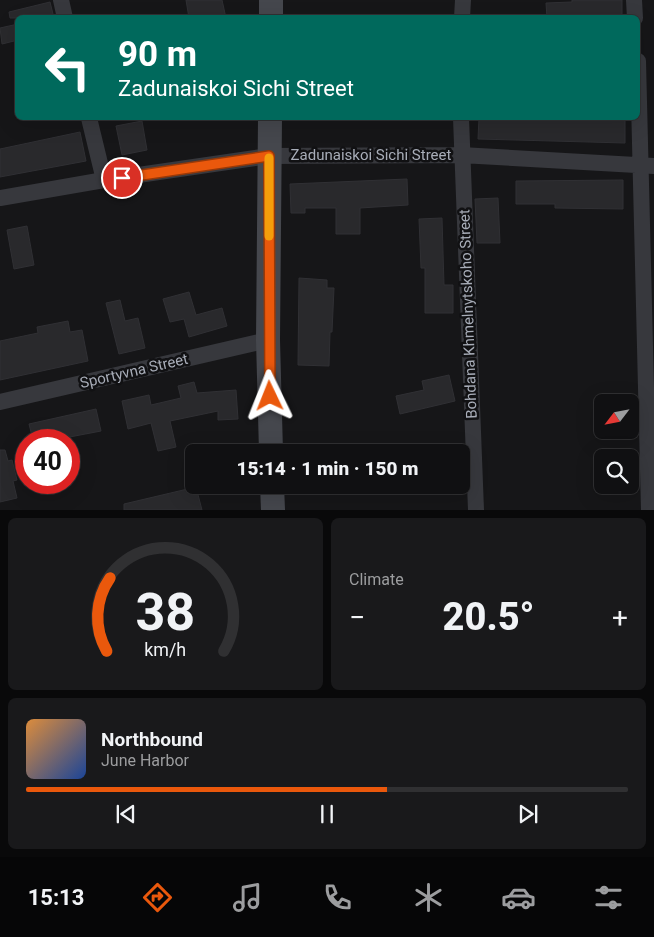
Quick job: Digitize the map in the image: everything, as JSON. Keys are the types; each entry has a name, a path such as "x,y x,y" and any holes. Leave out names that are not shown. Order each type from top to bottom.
{"street":[{"path":"60,0 64,15"},
{"path":"271,0 271,15"},
{"path":"462,15 463,0"},
{"path":"634,0 635,15"},
{"path":"640,84 647,166 649,510"},
{"path":"89,120 104,180"},
{"path":"270,120 268,340 271,444"},
{"name":"Bohdana Khmelnytskoho Street","path":"461,120 476,510"},
{"name":"Zadunaiskoi Sichi Street","path":"0,198 104,180 269,156 461,155 647,166"},
{"name":"Sportyvna Street","path":"0,402 268,340"},
{"path":"272,494 273,510"}],"building":[{"path":"186,0 222,0 225,15 188,15"},
{"path":"572,0 622,0 622,15 547,15 546,3 572,2"},
{"path":"50,2 53,15 15,15 15,18 10,18 9,12"},
{"path":"15,25 15,41 2,44 0,28"},
{"path":"479,120 625,120 625,143 478,139"},
{"path":"142,121 147,150 122,155 116,126"},
{"path":"80,132 86,161 0,177 0,149"},
{"path":"407,179 408,205 360,208 360,234 336,234 336,208 305,208 305,213 291,213 290,184"},
{"path":"623,180 623,209 555,208 555,204 516,204 516,181"},
{"path":"498,198 500,243 477,243 475,199"},
{"path":"442,218 444,285 453,285 453,313 425,313 425,268 421,268 419,219"},
{"path":"27,226 34,265 14,269 7,230"},
{"path":"299,278 327,280 327,288 334,288 329,366 298,365"},
{"path":"189,292 196,315 222,308 227,326 189,337 184,319 170,322 163,299"},
{"path":"120,300 125,321 138,318 145,348 119,354 106,303"},
{"path":"68,321 70,332 82,330 88,361 0,380 0,341 38,333 37,327"},
{"path":"449,375 455,401 400,414 396,396 424,390 422,381"},
{"path":"194,382 197,393 236,390 238,419 218,420 218,411 170,421 176,447 158,451 151,423 128,429 122,401 149,395 151,405 181,398 178,386"},
{"path":"96,409 101,431 80,435 80,429 30,429 29,424"},
{"path":"0,450 5,450 8,461 12,460 15,472 15,480 13,481 17,498 0,502"},
{"path":"185,490 185,494 198,494 202,510 124,510 124,504"}],"slow traffic":[{"path":"269,158 269,236"}],"route":[{"path":"122,178 269,156 268,340 270,396"}]}
